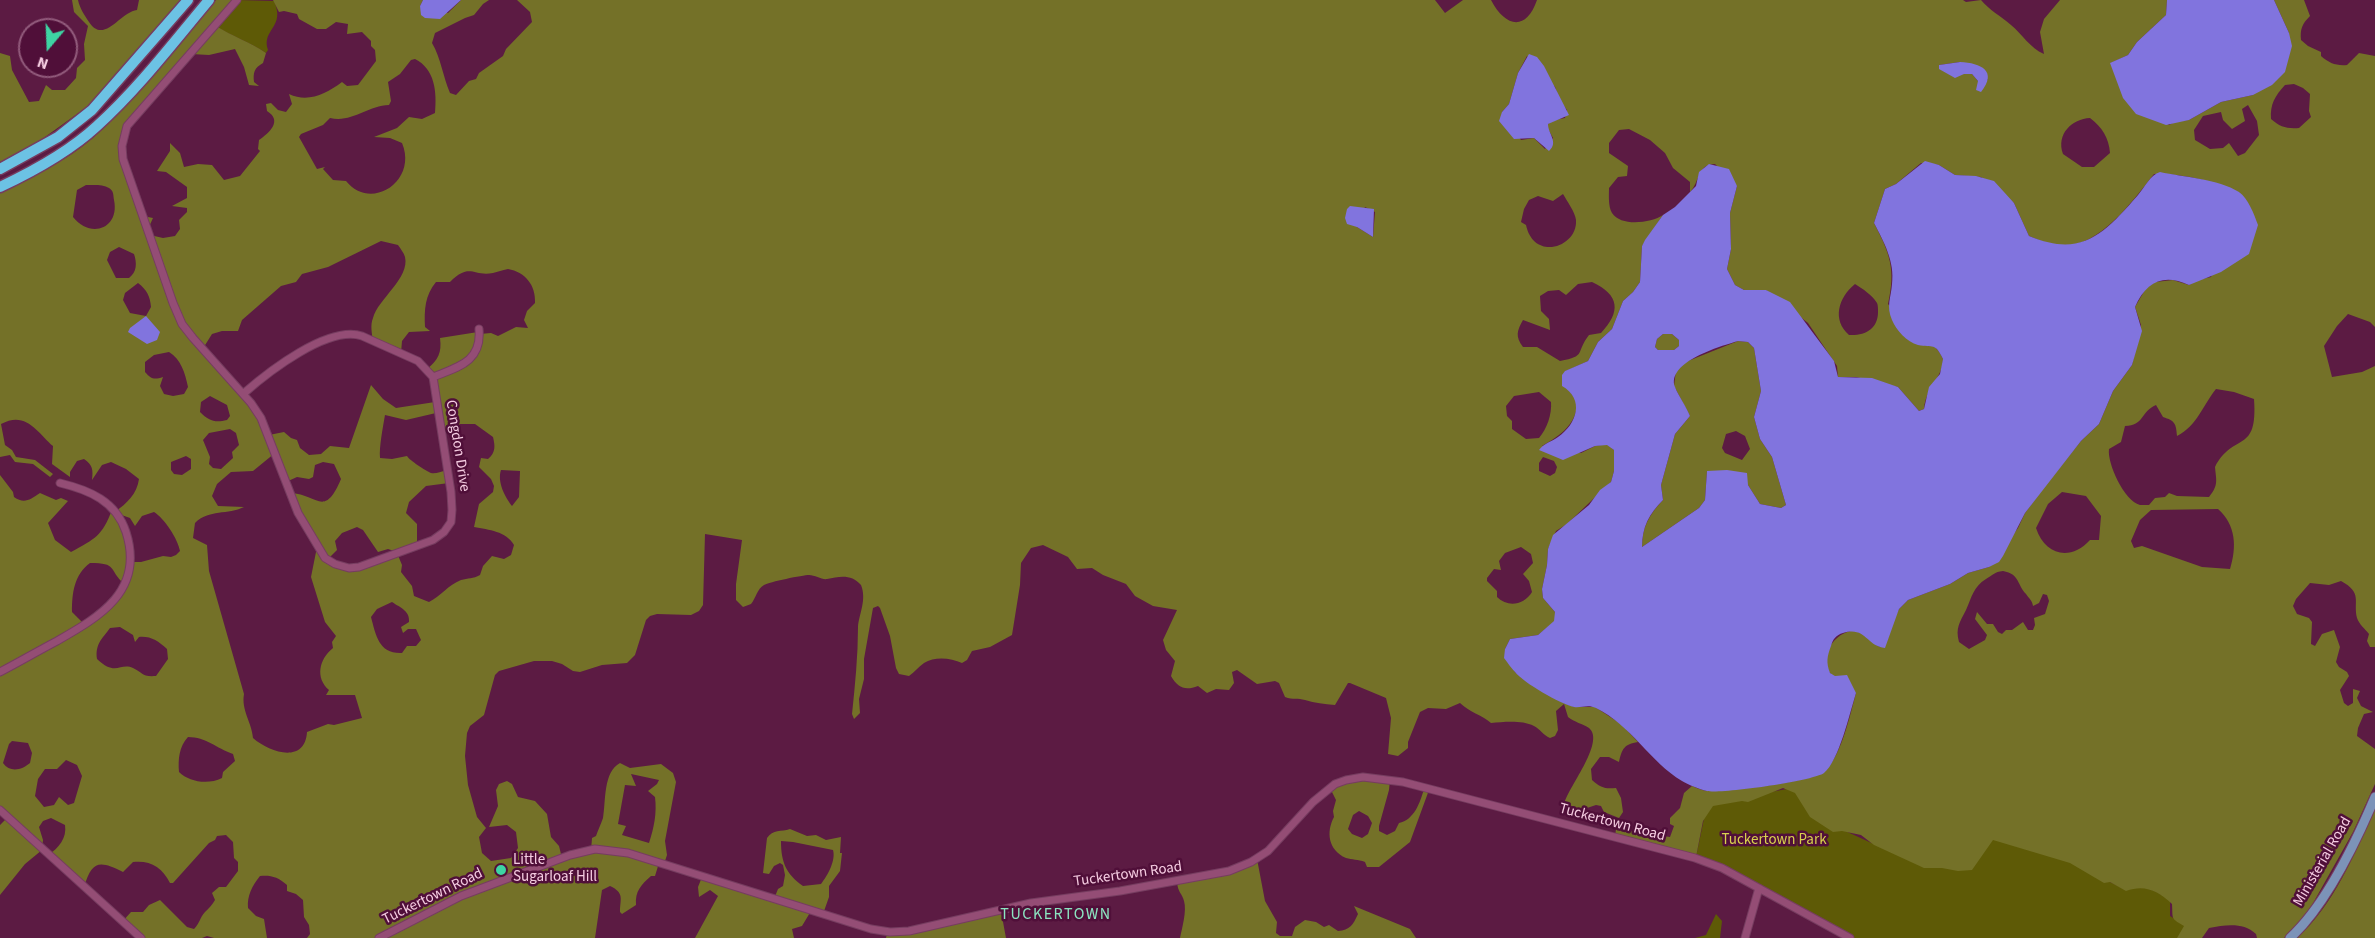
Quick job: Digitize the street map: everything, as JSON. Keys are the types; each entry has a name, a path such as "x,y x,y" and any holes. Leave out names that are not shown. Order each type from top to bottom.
{"highway":[{"path":"0,169 58,137 77,123 107,95 188,0"},
{"path":"0,187 46,163 96,128 120,105 209,0"},
{"path":"58,137 57,143 67,149"},
{"path":"42,146 50,146 55,150 46,163"}],"main road":[{"name":"Ministerial Road","path":"2290,938 2306,922 2323,898 2375,797"}],"street":[{"name":"Congdon Drive","path":"237,0 127,126 122,146 123,159 182,324 261,418 298,513 325,558 342,567 359,567 433,540 444,532 451,522 451,492 433,377"},
{"path":"243,394 287,359 327,340 353,333 383,344 417,361 433,377 468,361 476,353 480,342 479,329"},
{"path":"0,672 94,620 108,608 125,582 130,550 123,523 101,497 89,491 60,483"},
{"name":"Tuckertown Road","path":"379,938 461,896 494,882 570,855 595,849 612,849 628,853 871,929 890,932 909,931 1030,903 1131,889 1229,871 1251,862 1268,851 1327,789 1342,781 1363,777 1403,782 1695,858 1722,868 1850,938"},
{"path":"0,810 141,938"},
{"path":"1745,938 1758,888"}],"green space":[{"path":"237,0 274,1 277,17 268,37 266,53 215,26"},
{"name":"Tuckertown Park","path":"1792,788 1819,819 1924,867 1993,838 2068,861 2126,890 2144,887 2170,900 2170,916 2185,925 2181,938 1848,938 1696,857 1707,804"},
{"path":"1716,914 1722,921 1720,938 1695,938 1706,935"}],"shaded area":[{"path":"72,0 78,0 89,22 100,30 106,29 137,10 139,0 181,0 91,104 38,142 0,162 0,53 10,56 12,70 29,102 39,101 46,85 52,90 65,90 78,78 78,67 85,60 84,44 88,26 74,12"},
{"path":"216,0 237,0 216,26 266,53 263,63 254,73 254,82 259,86 249,85 244,67 235,49 209,55 191,54 132,120 121,147 143,216 153,218 148,229 150,235 163,238 175,236 180,229 179,220 187,212 187,208 172,206 187,198 187,187 166,172 157,171 170,151 170,143 180,153 184,167 198,164 212,165 224,180 240,176 260,151 258,149 259,140 273,127 274,119 267,111 266,104 271,103 278,110 286,112 292,104 289,94 303,98 317,96 342,82 347,86 358,85 376,61 371,41 362,32 347,34 348,24 336,22 326,29 317,29 299,19 297,14 279,12 273,0 423,0 420,6 448,13 461,0 489,0 474,15 435,33 432,43 450,93 456,95 469,81 476,79 479,73 503,56 506,49 532,22 530,12 517,0 1435,0 1445,13 1463,0 1491,0 1503,16 1515,22 1527,17 1537,0 1963,0 1966,2 1981,0 2034,48 2044,54 2040,32 2044,19 2060,0 2167,0 2166,15 2137,42 2128,55 2111,63 2116,75 2169,125 2176,121 2189,120 2221,102 2253,95 2289,33 2274,0 2304,0 2310,16 2302,27 2301,40 2308,46 2321,52 2321,56 2333,64 2339,65 2347,65 2359,53 2375,56 2375,327 2370,322 2348,314 2324,346 2332,377 2362,372 2375,366 2375,647 2370,647 2367,641 2369,634 2357,618 2355,593 2341,581 2329,585 2310,583 2293,606 2297,614 2309,618 2312,622 2311,644 2315,646 2322,634 2334,630 2340,647 2336,662 2349,676 2340,690 2344,703 2348,706 2353,703 2353,689 2360,691 2357,698 2361,706 2373,712 2364,714 2357,736 2375,749 2375,784 2353,832 2303,921 2284,938 2257,938 2251,930 2234,925 2209,928 2202,938 2177,938 2184,926 2173,918 2172,904 2156,892 2139,888 2126,891 2110,882 2104,883 2070,863 1993,840 1972,870 1924,868 1874,845 1861,835 1842,831 1833,832 1810,817 1795,793 1783,788 1748,802 1713,806 1703,821 1696,857 1615,837 1616,829 1670,837 1674,826 1670,824 1670,818 1680,808 1684,793 1692,786 1709,791 1751,788 1806,778 1826,770 1841,744 1856,693 1833,676 1826,667 1827,652 1831,645 1842,634 1857,631 1880,647 1899,609 1908,600 1950,584 1968,573 1989,567 2045,486 2081,441 2099,424 2113,391 2132,365 2141,325 2135,307 2146,288 2155,282 2173,280 2189,285 2197,280 2211,277 2240,193 2198,179 2154,174 2125,210 2101,231 2088,240 2074,245 2060,246 2029,236 2014,203 1981,177 1955,175 1939,165 1921,163 1896,184 1885,189 1874,223 1890,262 1891,281 1888,304 1922,345 1935,348 1943,359 1940,372 1925,401 1924,409 1919,411 1898,387 1856,377 1838,377 1837,366 1808,323 1766,290 1744,290 1735,285 1727,269 1731,249 1730,213 1737,186 1715,164 1702,170 1690,192 1690,182 1673,168 1665,153 1650,140 1629,129 1619,130 1609,143 1609,153 1628,166 1627,176 1618,177 1609,188 1612,213 1629,222 1644,222 1663,215 1642,246 1640,282 1623,301 1612,329 1598,342 1588,361 1566,371 1568,389 1577,401 1577,409 1571,422 1555,438 1542,446 1581,453 1595,446 1607,444 1614,450 1614,471 1611,482 1567,524 1556,531 1548,549 1542,589 1543,598 1555,612 1555,621 1538,635 1510,639 1505,649 1515,672 1521,677 1564,703 1575,707 1595,707 1621,724 1638,742 1624,748 1619,762 1609,757 1600,757 1591,769 1592,780 1595,783 1603,787 1616,788 1621,798 1623,812 1619,818 1604,812 1601,806 1596,805 1581,810 1564,805 1589,755 1593,735 1589,728 1568,717 1564,704 1556,711 1558,730 1555,736 1550,738 1529,724 1491,723 1460,703 1446,709 1428,708 1420,712 1408,742 1408,748 1398,756 1388,754 1391,718 1386,698 1350,683 1335,705 1285,697 1279,683 1275,681 1257,684 1237,670 1232,672 1234,683 1229,690 1216,689 1207,693 1198,686 1186,688 1179,686 1171,676 1175,661 1166,650 1163,640 1177,610 1153,606 1135,596 1126,584 1092,568 1077,569 1068,557 1043,545 1031,548 1021,563 1012,635 990,647 972,651 967,660 962,663 948,659 933,659 924,663 909,676 899,674 890,636 880,608 878,606 873,608 864,659 864,679 859,699 860,713 854,719 852,714 858,627 863,601 861,585 854,579 846,577 825,579 809,575 793,577 764,585 751,604 743,607 736,600 742,540 705,534 703,605 699,611 691,615 657,614 650,616 646,620 635,655 627,663 602,665 580,672 552,661 534,661 499,671 495,675 484,715 470,726 467,733 465,756 468,785 477,817 486,828 479,837 482,853 491,861 511,858 518,848 516,832 507,825 489,827 498,806 496,790 499,784 507,781 512,784 518,797 535,801 547,814 551,837 559,846 562,858 591,851 592,838 596,836 603,818 608,780 620,763 630,768 661,764 673,773 676,782 665,841 667,855 664,864 659,863 655,876 651,876 639,889 636,905 622,914 620,912 621,897 618,891 610,886 602,890 595,938 307,938 310,934 309,925 304,917 303,900 287,891 287,885 281,880 260,876 249,895 248,908 256,916 264,919 267,938 207,936 202,938 140,938 122,922 131,912 143,912 149,905 160,900 187,927 194,929 198,925 203,914 215,900 212,893 219,887 226,887 238,871 233,842 226,835 217,836 173,883 170,883 155,866 145,862 133,862 123,872 98,865 90,872 84,887 48,855 56,849 65,834 65,825 51,818 43,821 39,827 43,840 42,850 25,864 0,895 0,825 7,818 0,811 0,475 13,492 14,497 18,499 27,500 40,493 56,500 61,498 68,501 48,523 55,540 71,552 97,536 105,526 112,510 115,512 131,498 139,479 126,469 111,462 102,465 92,480 92,468 84,459 77,461 70,472 70,477 52,464 53,446 31,425 18,420 10,420 1,424 5,445 16,457 35,460 53,474 50,477 33,464 15,462 10,455 0,457 0,193 61,161 111,122","holes":["1527,56 1555,87 1560,101 1567,110 1565,118 1548,124 1553,138 1545,149 1534,138 1521,140 1502,112 1509,104 1518,73","415,59 422,63 431,75 435,89 435,113 422,119 409,117 397,128 374,137 390,138 402,143 405,157 404,169 398,180 379,193 368,193 356,190 346,181 333,180 323,169 325,167 317,169 299,137 301,134 323,125 330,118 353,116 389,105 391,101 388,82 400,74 411,60","1960,62 1988,80 1978,81 1972,74 1964,74 1939,65","2294,84 2303,88 2310,94 2311,117 2299,128 2287,128 2277,124 2271,119 2271,109 2285,85","2248,105 2257,121 2259,135 2245,153 2238,156 2229,143 2223,148 2210,149 2195,140 2194,130 2203,116 2221,112 2223,120 2232,129 2245,121 2242,109","2090,118 2104,133 2110,153 2094,167 2082,167 2063,154 2062,140 2067,129 2077,121","86,185 107,187 112,190 113,195 115,210 113,218 102,228 87,228 73,217 77,190","1563,194 1573,210 1576,220 1575,229 1563,243 1546,247 1537,244 1526,225 1521,222 1529,200 1538,196 1553,201","1365,207 1375,212 1373,237 1357,227","381,241 398,245 404,255 403,273 376,311 372,324 373,341 415,362 430,376 435,402 396,408 383,399 371,385 349,448 330,446 321,454 309,455 300,448 297,440 284,432 269,435 243,394 202,350 212,334 222,331 238,331 242,320 281,286 296,282 302,274 328,267","119,247 134,254 136,267 129,278 116,278 107,260 110,252","508,269 520,273 528,280 535,296 535,303 527,311 524,320 528,328 516,327 498,336 478,332 440,338 438,356 427,369 401,353 402,341 409,332 430,331 425,327 425,309 427,297 436,282 450,282 467,271 493,273","1592,282 1608,292 1614,304 1612,318 1601,333 1589,335 1577,355 1560,361 1537,347 1523,347 1518,337 1518,330 1523,320 1550,330 1549,319 1541,311 1540,296 1548,291 1559,290 1566,295 1578,284","138,283 146,291 150,300 151,307 146,316 130,313 123,300 125,293","1855,284 1870,295 1877,304 1876,323 1865,333 1849,335 1840,323 1841,302","169,352 179,362 188,387 184,394 173,396 164,394 160,386 163,377 153,378 147,374 145,362 154,355","2216,389 2254,399 2252,428 2248,436 2222,456 2215,467 2216,482 2209,497 2177,496 2169,493 2165,497 2155,498 2149,505 2134,502 2118,481 2109,455 2109,449 2121,442 2125,426 2136,424 2156,405 2163,417 2174,423 2177,436 2190,427","1539,392 1551,402 1548,421 1539,438 1526,439 1512,429 1512,421 1507,416 1506,406 1514,396","210,396 227,405 230,416 227,420 216,421 200,412 201,402","436,413 441,432 452,430 456,435 460,424 475,424 493,437 494,451 488,459 481,458 479,467 491,479 494,486 493,492 479,504 474,527 497,532 511,540 514,545 511,555 504,559 492,556 483,566 480,575 456,582 429,602 414,596 412,586 401,572 402,565 397,553 417,544 417,524 406,513 409,502 426,486 449,483 446,470 431,473 407,456 392,459 380,458 385,415 406,420","230,429 236,433 239,445 232,452 233,458 221,469 213,468 209,464 210,457 203,440 209,433","275,453 286,482 297,477 309,479 313,477 315,465 323,462 334,464 341,479 330,498 325,501 290,493 317,547 311,577 325,622 336,636 332,642 333,648 324,658 320,669 322,680 329,690 326,695 355,695 362,718 334,725 328,724 307,732 305,742 300,749 294,752 286,753 268,748 253,738 244,706 244,694 209,571 207,545 193,538 195,523 200,519 244,507 218,506 212,496 217,484 231,472 253,471","186,456 191,459 191,469 182,475 174,474 171,470 171,462","1543,457 1554,461 1557,467 1555,473 1550,476 1539,471 1539,463","501,470 520,471 519,497 512,506 504,494 500,479","2062,492 2086,496 2101,516 2099,540 2090,540 2083,547 2067,553 2052,550 2046,545 2036,528 2048,504","2218,509 2232,529 2234,553 2230,569 2202,567 2142,546 2134,548 2131,541 2140,520 2151,510","154,512 170,529 180,551 171,557 163,556 141,562 130,562 125,528 116,513 130,518 135,526 142,516","357,527 363,530 378,552 388,549 397,552 349,567 329,558 337,550 335,541 342,533","1521,547 1531,554 1533,563 1523,574 1529,581 1532,592 1525,600 1516,604 1501,600 1497,597 1497,591 1487,581 1494,569 1501,570 1499,561 1505,553","90,563 109,566 124,584 95,620 85,625 72,612 73,591 80,573","2003,571 2015,577 2033,606 2039,603 2043,594 2047,595 2049,601 2045,614 2034,618 2033,630 2028,630 2023,622 2002,634 1993,624 1987,624 1977,612 1975,619 1987,635 1985,640 1969,649 1959,642 1959,625 1976,589 1992,575","392,602 408,615 409,622 401,627 403,633 408,629 416,629 421,640 416,646 407,646 402,653 394,653 383,647 371,617 377,609","120,627 133,635 135,642 139,637 157,641 167,649 168,659 156,676 145,675 128,667 109,667 97,659 97,649 110,628","188,737 194,737 233,754 235,761 223,772 222,778 205,782 193,780 179,772 179,758","12,741 28,743 32,753 30,763 20,769 9,768 3,763 9,744","66,760 77,765 82,776 74,803 68,805 59,797 54,805 44,807 35,796 38,779 45,769 57,769","631,774 659,780 648,791 655,797 656,803 655,820 649,843 622,835 626,826 618,824 625,785 636,786"]},
{"path":"423,0 461,0 440,19 425,18 421,15 420,6"},
{"path":"2167,0 2274,0 2289,33 2292,46 2285,72 2272,85 2253,95 2221,102 2189,120 2166,125 2136,114 2123,98 2110,63 2128,55 2137,42 2166,15"},
{"path":"1529,54 1537,57 1544,66 1569,115 1548,124 1553,141 1549,151 1534,138 1514,139 1499,121 1502,112 1509,104 1518,73"},
{"path":"1960,62 1975,64 1985,70 1988,79 1981,92 1976,90 1978,81 1972,74 1964,74 1955,78 1939,69 1939,65"},
{"path":"1925,161 1939,165 1955,175 1976,176 1994,181 2014,203 2029,236 2064,244 2078,243 2103,231 2126,209 2150,178 2160,172 2211,181 2239,192 2248,202 2258,225 2249,254 2221,272 2189,285 2180,281 2163,280 2144,291 2135,307 2142,331 2132,365 2113,391 2099,424 2081,441 2025,513 1999,562 1908,600 1899,609 1885,648 1874,644 1857,632 1843,633 1835,638 1828,656 1830,673 1835,676 1847,675 1856,693 1839,747 1824,773 1803,780 1748,789 1707,791 1671,773 1608,715 1593,707 1574,707 1552,698 1520,677 1504,658 1510,639 1538,635 1554,621 1555,612 1543,598 1542,589 1548,549 1553,535 1589,505 1600,490 1611,482 1614,471 1614,450 1607,445 1595,446 1563,460 1539,450 1565,432 1574,419 1576,404 1569,391 1562,386 1562,375 1565,371 1588,361 1598,342 1612,329 1623,301 1640,282 1642,246 1645,240 1663,215 1675,207 1696,186 1699,172 1709,164 1729,169 1737,186 1730,213 1731,249 1727,269 1735,285 1744,290 1766,290 1790,302 1834,361 1838,377 1872,378 1898,387 1919,411 1924,409 1929,387 1940,374 1943,359 1936,348 1910,341 1894,324 1889,306 1892,268 1885,245 1874,223 1885,189 1896,184","holes":["1663,334 1672,334 1679,340 1679,346 1674,350 1658,350 1655,347 1657,339","1738,341 1748,342 1754,348 1761,391 1754,417 1760,439 1772,457 1786,505 1781,508 1760,504 1748,485 1747,473 1727,470 1707,471 1705,500 1699,508 1642,547 1647,521 1663,500 1661,485 1675,434 1690,416 1675,387 1674,378 1686,363 1697,356"]},
{"path":"1350,206 1374,209 1373,237 1347,224 1345,218"},
{"path":"146,316 160,332 157,340 147,344 128,332"},
{"path":"1663,334 1672,334 1679,340 1679,346 1674,350 1658,350 1655,347 1657,339"},
{"path":"1738,341 1748,342 1754,348 1761,391 1754,417 1760,439 1772,457 1786,505 1781,508 1760,504 1748,485 1707,471 1705,500 1699,508 1642,547 1647,522 1663,500 1661,485 1675,434 1690,416 1674,386 1676,370 1683,363","holes":["1736,431 1745,436 1750,449 1742,460 1725,453 1722,448 1726,434"]},
{"path":"1351,779 1390,780 1379,826 1379,831 1387,835 1395,831 1399,823 1412,815 1424,789 1429,790 1410,842 1379,867 1367,867 1365,862 1340,855 1332,845 1330,829 1336,800 1330,788","holes":["1359,811 1368,816 1372,823 1368,834 1362,838 1352,834 1348,829 1353,815"]},
{"path":"2375,808 2375,938 2297,938 2310,925 2333,894"},
{"path":"790,829 807,836 816,835 826,840 841,837 840,871 829,886 829,897 823,914 811,911 802,926 792,929 794,938 695,938 718,896 710,890 699,897 698,887 702,877 774,899 778,889 783,886 785,875 783,865 780,863 774,866 769,874 763,873 767,838 775,832","holes":["781,841 833,850 831,867 821,884 803,886 792,877 783,861"]},
{"path":"1257,859 1265,901 1277,922 1276,933 1280,936 1292,936 1295,927 1305,920 1316,922 1324,927 1329,925 1338,931 1348,928 1358,914 1354,906 1410,929 1416,938 1180,938 1185,905 1177,882 1212,876"},
{"path":"1001,911 1006,938 886,938 887,934"}],"place":[{"name":"Little Sugarloaf Hill","path":"501,870"}],"district":[{"name":"TUCKERTOWN","path":"1056,915"}]}
